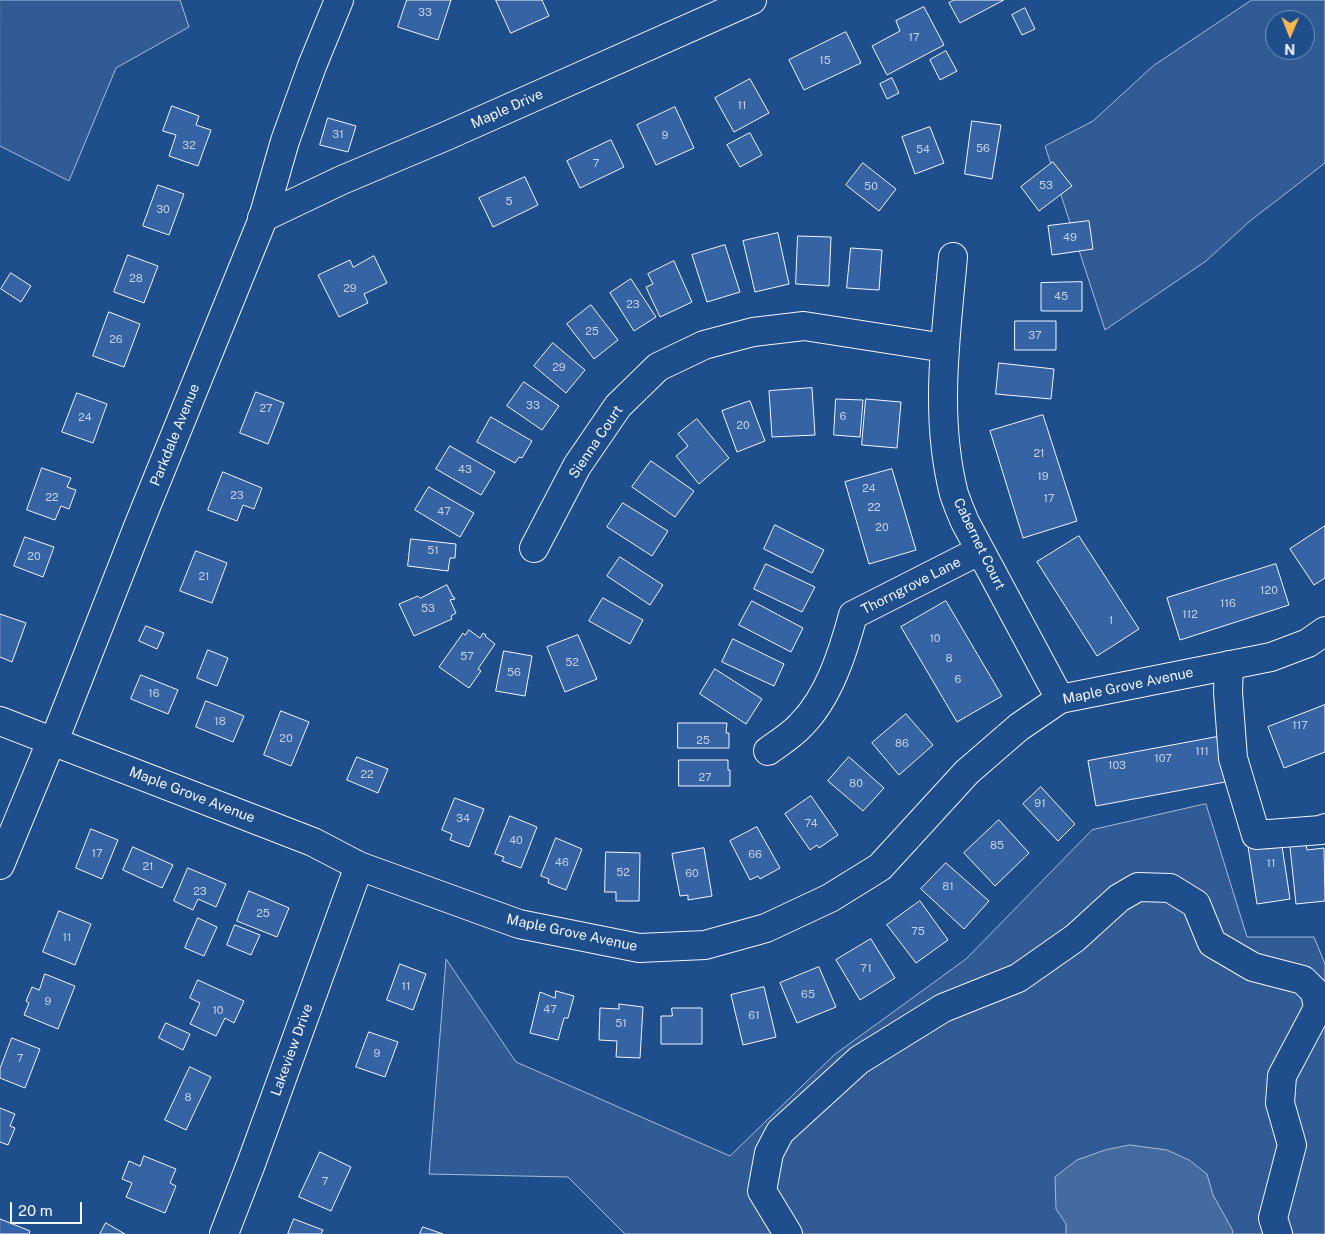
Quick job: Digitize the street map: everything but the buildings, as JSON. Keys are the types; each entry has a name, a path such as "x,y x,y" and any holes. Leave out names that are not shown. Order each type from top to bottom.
{"street":[{"name":"Parkdale Avenue","path":"0,865 50,744 54,741 139,524 262,221 288,132 339,0"},
{"name":"Maple Drive","path":"262,218 342,180 752,0"},
{"name":"Cabernet Court","path":"953,257 943,375 947,459 954,495 965,522 1060,699"},
{"name":"Sienna Court","path":"534,548 577,466 618,406 658,367 704,345 753,332 804,326 945,348"},
{"name":"Thorngrove Lane","path":"768,751 801,725 825,692 844,649 853,615 975,553 983,556"},
{"name":"Maple Grove Avenue","path":"0,721 313,842 359,866 519,924 639,948 705,945 766,928 830,898 880,867 967,772 1019,727 1060,699 1271,657 1308,643 1325,631"},
{"path":"1229,665 1228,692 1233,758 1256,835 1321,830 1325,828"},
{"name":"Lakeview Drive","path":"224,1234 359,866"},
{"path":"788,1234 762,1190 769,1154 780,1132 858,1060 943,1008 1018,978 1075,938 1119,898 1138,887 1170,888 1196,904 1212,943 1253,967 1303,980 1315,992 1318,1008 1282,1076 1280,1103 1292,1145 1273,1218 1278,1234"}],"shaded area":[{"path":"0,0 180,0 189,27 116,68 69,181 0,146"},
{"path":"1252,0 1325,0 1325,163 1250,221 1206,261 1105,330 1045,146 1093,121 1153,66"},
{"path":"1206,804 1247,937 1314,937 1325,964 1325,1234 625,1234 568,1177 429,1174 446,959 516,1062 730,1156 834,1055 966,959 1092,830"},
{"path":"1130,1145 1167,1150 1189,1160 1207,1174 1213,1195 1233,1231 1232,1234 1066,1234 1066,1224 1056,1209 1055,1177 1077,1160 1105,1150"}]}
